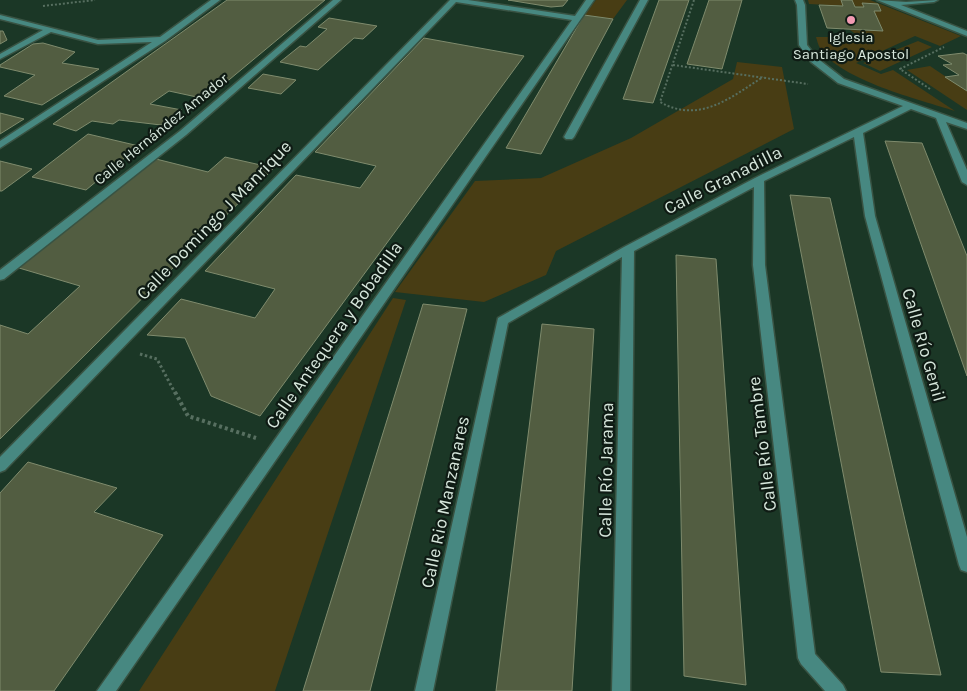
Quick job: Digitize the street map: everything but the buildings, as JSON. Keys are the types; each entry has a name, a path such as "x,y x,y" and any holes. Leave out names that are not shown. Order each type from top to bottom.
{"street":[{"path":"0,145 162,39 216,0"},
{"name":"Calle Hernández Amador","path":"0,276 183,133 337,0"},
{"path":"454,0 577,19"},
{"name":"Calle Domingo J Manrique","path":"0,466 454,0"},
{"name":"Calle Antequera y Bobadilla","path":"106,691 590,0"},
{"path":"569,137 644,0"},
{"path":"799,0 801,4 803,45 814,60 841,82 967,126"},
{"path":"881,0 906,4 934,0"},
{"path":"881,0 967,34"},
{"path":"0,17 98,42 162,39"},
{"path":"0,57 49,30"},
{"name":"Calle Granadilla","path":"502,321 628,249 759,180 908,106"},
{"path":"940,118 967,182"},
{"name":"Calle Río Genil","path":"858,131 870,216 967,565"},
{"name":"Calle Río Tambre","path":"759,180 759,265 807,658 837,691"},
{"name":"Calle Río Jarama","path":"621,691 628,249"},
{"name":"Calle Rio Manzanares","path":"424,691 502,321"}],"path":[{"path":"10,20 34,8 95,0"},
{"path":"694,0 660,102 673,109 696,112 725,102 763,77"},
{"path":"937,94 900,69 950,44"},
{"path":"673,64 809,84 841,82"},
{"path":"115,347 157,359 188,416 278,445"}],"shaded area":[{"path":"596,0 627,0 613,19 584,15"},
{"path":"808,0 870,0 961,36 940,46 915,36 856,63 881,74 893,70 955,111 902,95 862,79 844,70 820,48 816,37 860,37 850,30 883,31 874,11 881,11 878,4 863,3 864,7 809,4"},
{"path":"918,41 932,47 880,71 863,63"},
{"path":"737,62 782,67 794,129 556,251 546,275 484,302 395,292 475,181 541,178 631,138 733,79"},
{"path":"930,66 967,91 967,110 907,70"},
{"path":"393,298 406,300 275,691 139,691"}],"place":[{"name":"Iglesia Santiago Apostol","path":"851,20"}]}
